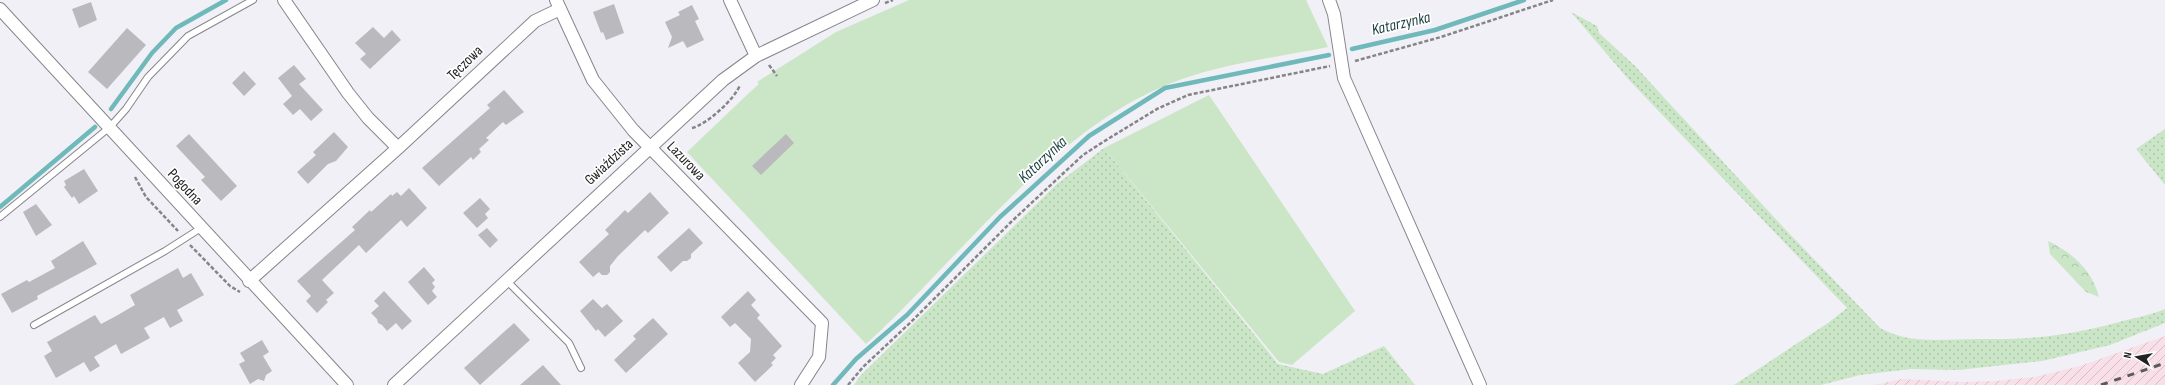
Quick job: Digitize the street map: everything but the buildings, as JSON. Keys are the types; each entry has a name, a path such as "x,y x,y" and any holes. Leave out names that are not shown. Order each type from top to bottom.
{"street":[{"path":"284,0 348,93 368,118 398,148"},
{"path":"730,0 759,60"},
{"name":"Gwiaździsta","path":"394,385 650,146 723,80 873,0"},
{"path":"1329,0 1334,14 1344,78 1480,385"},
{"name":"Tęczowa","path":"249,281 398,148 535,20 558,5"},
{"name":"Lazurowa","path":"558,5 594,80 633,130 822,323 819,357 801,385"},
{"name":"Pogodna","path":"0,10 249,281 347,385"}],"lane":[{"path":"0,217 110,128 126,110 148,77 188,36 253,0"},
{"path":"34,325 165,252 200,228"},
{"path":"506,280 569,343 581,368"}],"path":[{"path":"1367,58 1441,37 1553,0"},
{"path":"759,60 769,61"},
{"path":"769,65 777,76"},
{"path":"848,385 863,367 911,322 974,257 1083,155 1157,109 1188,95 1316,69"},
{"path":"688,129 698,127 737,94 741,82"},
{"path":"132,172 146,198 181,234"},
{"path":"189,243 230,286 243,293"}],"shaded area":[{"path":"2165,336 2165,385 1874,385 1902,379 1963,382 1996,381 2035,377 2080,366"}],"green space":[{"path":"909,0 1306,0 1328,47 1247,62 1187,77 1125,105 1084,133 1045,165 1008,200 866,344 687,152 759,84 757,82 836,32"},
{"path":"1571,12 1597,26 1599,33 1635,66 1784,228 1880,328 1892,334 1931,340 2039,337 2091,329 2165,309 2165,323 2110,345 2042,361 1958,370 1911,369 1860,375 1821,385 1734,385 1828,323 1847,308 1629,80"},
{"path":"1209,95 1355,311 1292,365 1279,362 1104,148"},
{"path":"2165,129 2165,185 2136,149"},
{"path":"1104,148 1278,364 1323,374 1384,346 1415,385 854,385 860,376 1057,184"},
{"path":"2048,241 2066,251 2080,263 2092,279 2099,297 2086,292 2050,254"}],"waterway":[{"path":"111,109 152,53 176,28 226,0"},
{"name":"Katarzynka","path":"1352,49 1435,30 1524,0"},
{"name":"Katarzynka","path":"833,385 856,359 907,315 1000,217 1089,136 1165,88 1329,55"},
{"path":"0,207 95,127"}],"railway":[{"path":"2101,385 2165,363"}]}
